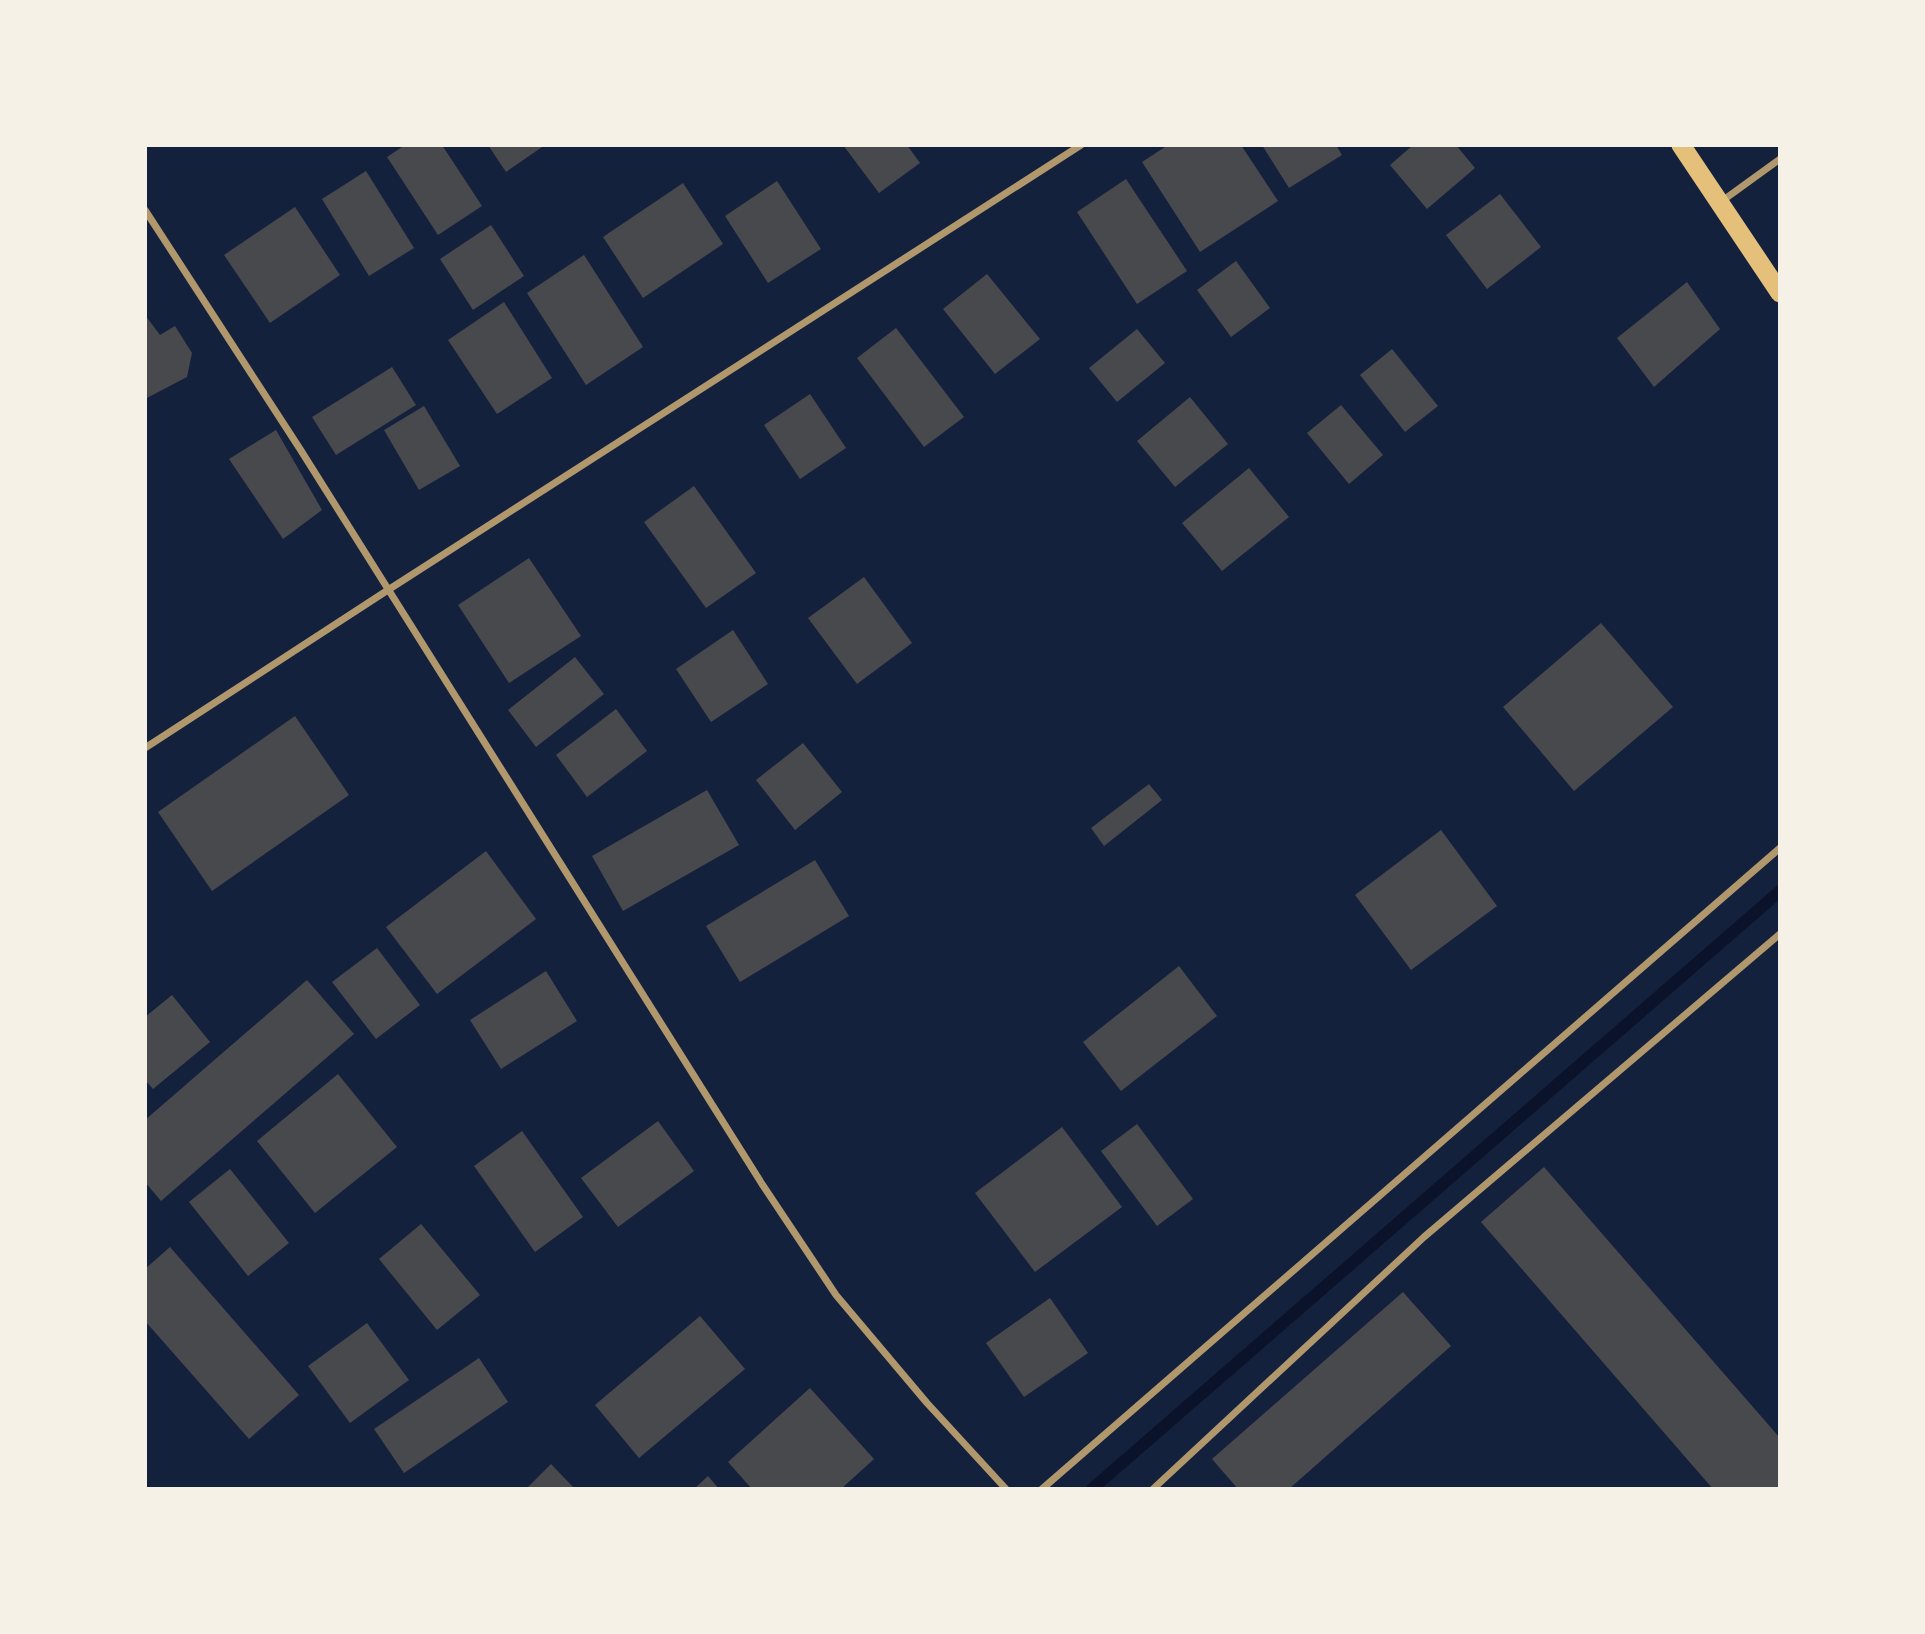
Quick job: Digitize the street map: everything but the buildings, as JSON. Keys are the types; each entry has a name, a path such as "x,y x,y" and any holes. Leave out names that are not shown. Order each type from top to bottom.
{"highway":[{"path":"1681,145 1780,293"}],"street":[{"path":"145,748 1081,145"},
{"path":"1719,203 1780,159"},
{"path":"145,210 748,1161 836,1295 927,1403 1006,1489"},
{"path":"1042,1489 1780,848"},
{"path":"1153,1489 1424,1237 1780,934"}],"waterway":[{"path":"1092,1489 1780,891"}]}
